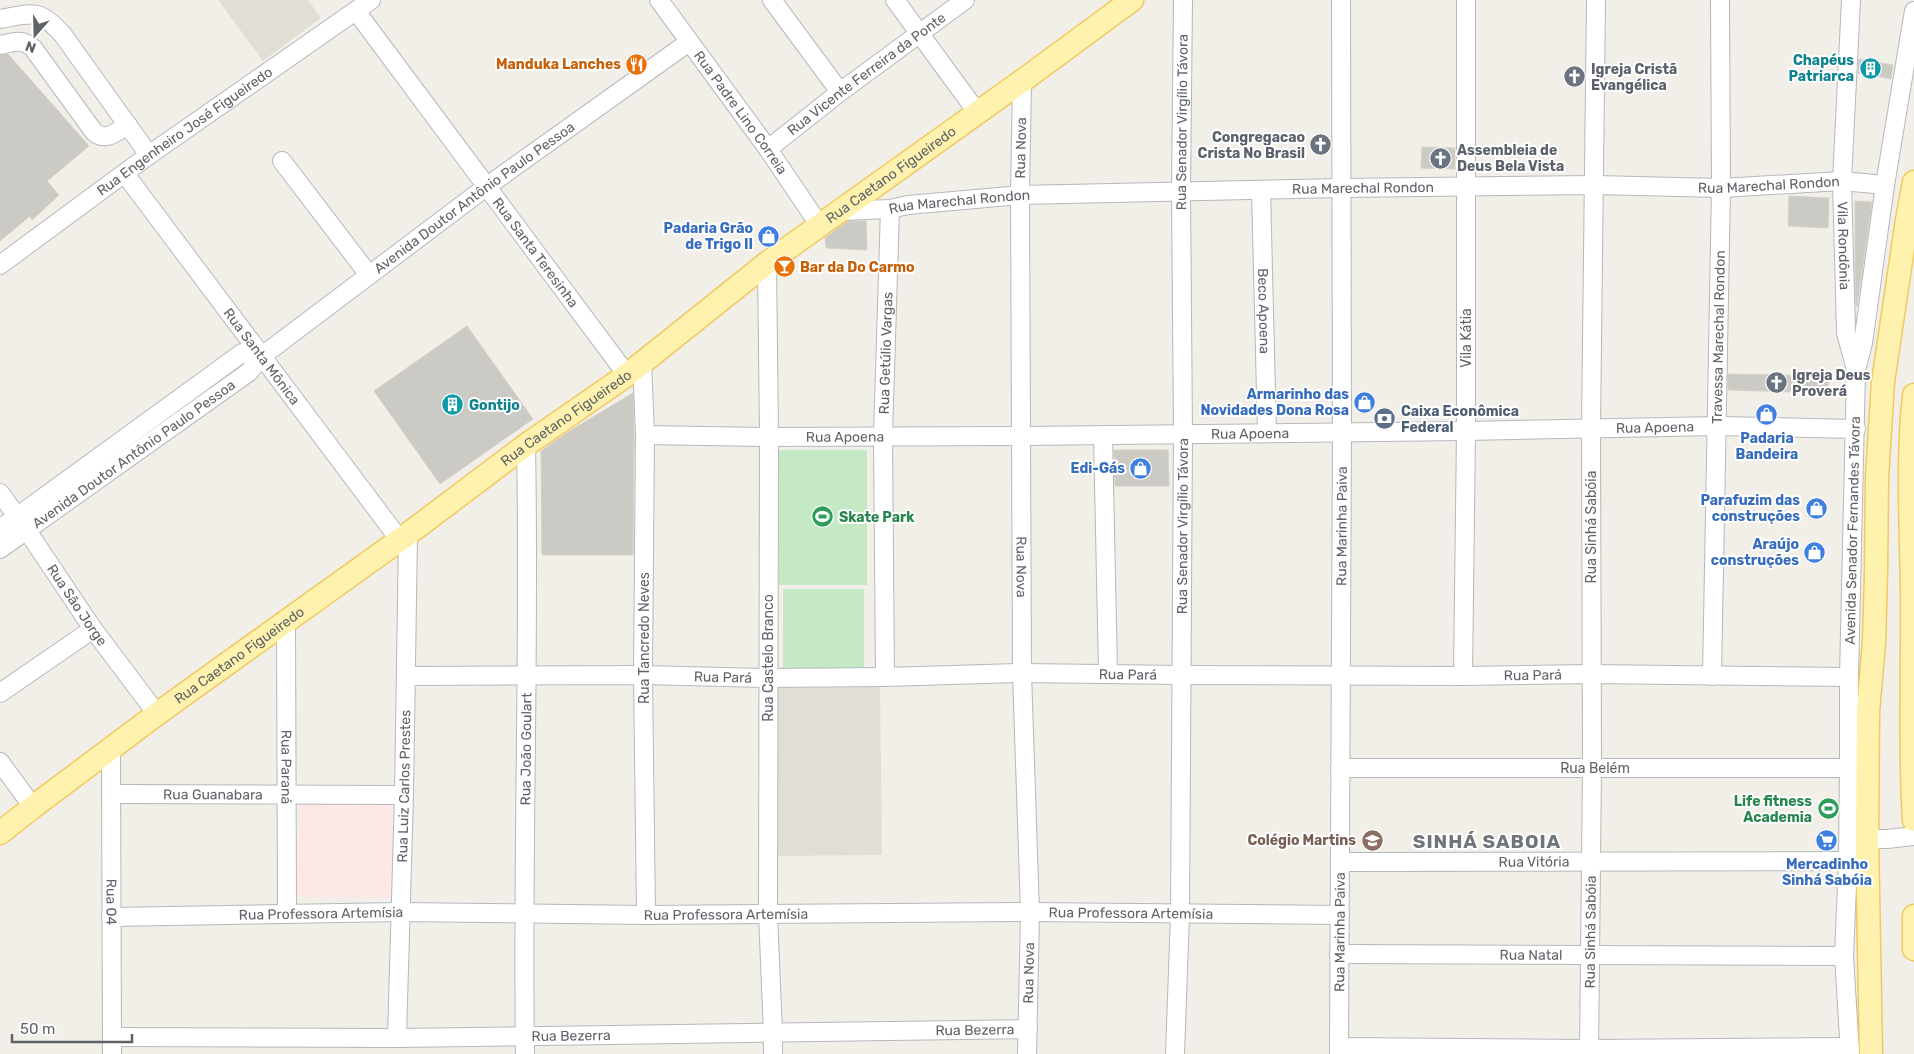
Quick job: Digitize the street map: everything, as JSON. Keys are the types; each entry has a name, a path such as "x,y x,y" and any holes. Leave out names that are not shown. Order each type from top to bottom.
{"main road":[{"name":"Rua Caetano Figueiredo","path":"0,833 33,806 158,714 634,368 767,262 842,211 1132,0"},
{"name":"Avenida Senador Fernandes Távora","path":"1872,1054 1868,711 1874,643 1877,477 1883,382 1906,220 1914,182"},
{"path":"1914,395 1910,435 1909,478 1913,589 1914,820"},
{"path":"1914,916 1914,949"}],"street":[{"name":"Rua Engenheiro José Figueiredo","path":"0,266 149,155 371,0"},
{"name":"Rua Padre Lino Correia","path":"659,0 768,149 820,226"},
{"path":"772,0 840,92"},
{"path":"895,0 976,112"},
{"name":"Rua Vicente Ferreira da Ponte","path":"768,149 840,92 965,0"},
{"name":"Rua Senador Virgílio Távora","path":"1175,1054 1180,915 1183,0"},
{"name":"Rua Marinha Paiva","path":"1339,1051 1342,433 1341,0"},
{"name":"Vila Kátia","path":"1462,676 1466,431 1466,0"},
{"name":"Rua Sinhá Sabóia","path":"1589,1051 1592,767 1591,428 1596,0"},
{"name":"Travessa Marechal Rondon","path":"1712,676 1721,188 1720,0"},
{"name":"Vila Rondônia","path":"1851,0 1842,180 1846,333 1856,370"},
{"name":"Rua Santa Teresinha","path":"356,10 486,187 634,368"},
{"name":"Avenida Senador Fernandes Távora","path":"1850,1050 1844,956 1850,768 1849,677 1856,370 1863,343 1885,186 1914,11"},
{"path":"0,19 37,14 49,20 63,34 149,155"},
{"path":"0,45 18,41 27,43 33,48 94,132 100,137 105,138 128,125"},
{"name":"Avenida Doutor Antônio Paulo Pessoa","path":"0,549 22,522 249,372 262,356 486,187 689,42"},
{"name":"Rua Nova","path":"1022,81 1020,195 1022,673 1030,912 1027,1054"},
{"path":"282,160 369,275"},
{"name":"Rua Santa Mônica","path":"125,174 262,356 403,536"},
{"name":"Rua Marechal Rondon","path":"842,211 890,209 908,205 1020,195 1595,185 1721,188 1842,180 1885,186"},
{"name":"Beco Apoena","path":"1262,190 1267,433"},
{"name":"Rua Getúlio Vargas","path":"885,677 883,436 890,209"},
{"name":"Rua Castelo Branco","path":"767,262 770,437 767,678 768,914 773,1054"},
{"name":"Rua Tancredo Neves","path":"634,368 645,435 643,675 646,915"},
{"name":"Rua Apoena","path":"645,435 770,437 1022,436 1342,433 1718,426 1856,429"},
{"path":"1103,435 1108,673"},
{"name":"Rua João Goulart","path":"526,445 528,675 524,914 526,1054"},
{"name":"Rua São Jorge","path":"0,493 22,522 93,629 158,714"},
{"name":"Avenida Doutor Antônio Paulo Pessoa","path":"0,528 22,522"},
{"name":"Rua Luiz Carlos Prestes","path":"397,1038 407,676 403,536"},
{"name":"Rua Paraná","path":"286,621 287,914"},
{"path":"0,693 93,629"},
{"name":"Rua Pará","path":"407,676 643,675 767,678 1108,673 1180,675 1462,676 1591,674 1849,677"},
{"name":"Rua 04","path":"111,750 112,1045"},
{"path":"0,762 33,806"},
{"name":"Rua Belém","path":"1340,768 1850,768"},
{"name":"Rua Guanabara","path":"112,794 404,795"},
{"path":"1868,839 1914,836"},
{"name":"Rua Vitória","path":"1340,862 1848,861"},
{"name":"Rua Professora Artemísia","path":"112,917 400,912 646,915 1030,912 1180,915 1340,915"},
{"name":"Rua Natal","path":"1339,954 1844,956"},
{"name":"Rua Bezerra","path":"112,1045 397,1038 1028,1029"},
{"path":"1339,1051 1850,1050"}],"shaded area":[{"path":"218,0 308,0 321,18 263,61"},
{"path":"880,687 882,855 775,856 773,688"},
{"path":"299,801 391,804 390,898 297,897"}],"green space":[{"name":"Skate Park","path":"778,450 867,450 867,585 779,585"},
{"path":"783,589 864,589 864,673 783,673"}],"building":[{"path":"8,54 89,146 47,181 59,195 32,220 30,216 0,241 0,55"},
{"name":"Chapéus Patriarca","path":"1859,59 1893,65 1891,79 1858,73"},
{"name":"Assembleia de Deus Bela Vista","path":"1422,147 1455,148 1455,169 1421,168"},
{"path":"1789,196 1829,198 1828,228 1788,226"},
{"path":"1855,201 1872,202 1857,306 1855,278"},
{"path":"848,221 866,221 867,250 826,248 825,238"},
{"name":"Gontijo","path":"467,326 533,419 440,484 374,391"},
{"name":"Igreja Deus Proverá","path":"1728,374 1829,376 1828,393 1728,390"},
{"path":"633,393 633,555 542,555 541,451 568,432"},
{"name":"Edi-Gás","path":"1114,450 1168,450 1169,486 1115,486"}],"place":[{"name":"Manduka Lanches","path":"637,64"},
{"name":"Chapéus Patriarca","path":"1870,68"},
{"name":"Igreja Cristã Evangélica","path":"1575,77"},
{"name":"Congregacao Crista No Brasil","path":"1321,145"},
{"name":"Assembleia de Deus Bela Vista","path":"1441,158"},
{"name":"Padaria Grão de Trigo II","path":"769,236"},
{"name":"Bar da Do Carmo","path":"784,267"},
{"name":"Igreja Deus Proverá","path":"1776,383"},
{"name":"Armarinho das Novidades Dona Rosa","path":"1365,402"},
{"name":"Gontijo","path":"453,405"},
{"name":"Padaria Bandeira","path":"1767,415"},
{"name":"Caixa Econômica Federal","path":"1385,419"},
{"name":"Edi-Gás","path":"1141,468"},
{"name":"Parafuzim das construções","path":"1816,508"},
{"name":"Skate Park","path":"823,517"},
{"name":"Araújo construções","path":"1815,552"},
{"name":"Life fitness Academia","path":"1828,809"},
{"name":"Colégio Martins","path":"1372,840"},
{"name":"Mercadinho Sinhá Sabóia","path":"1827,841"}],"district":[{"name":"SINHÁ SABOIA","path":"1487,841"}]}
